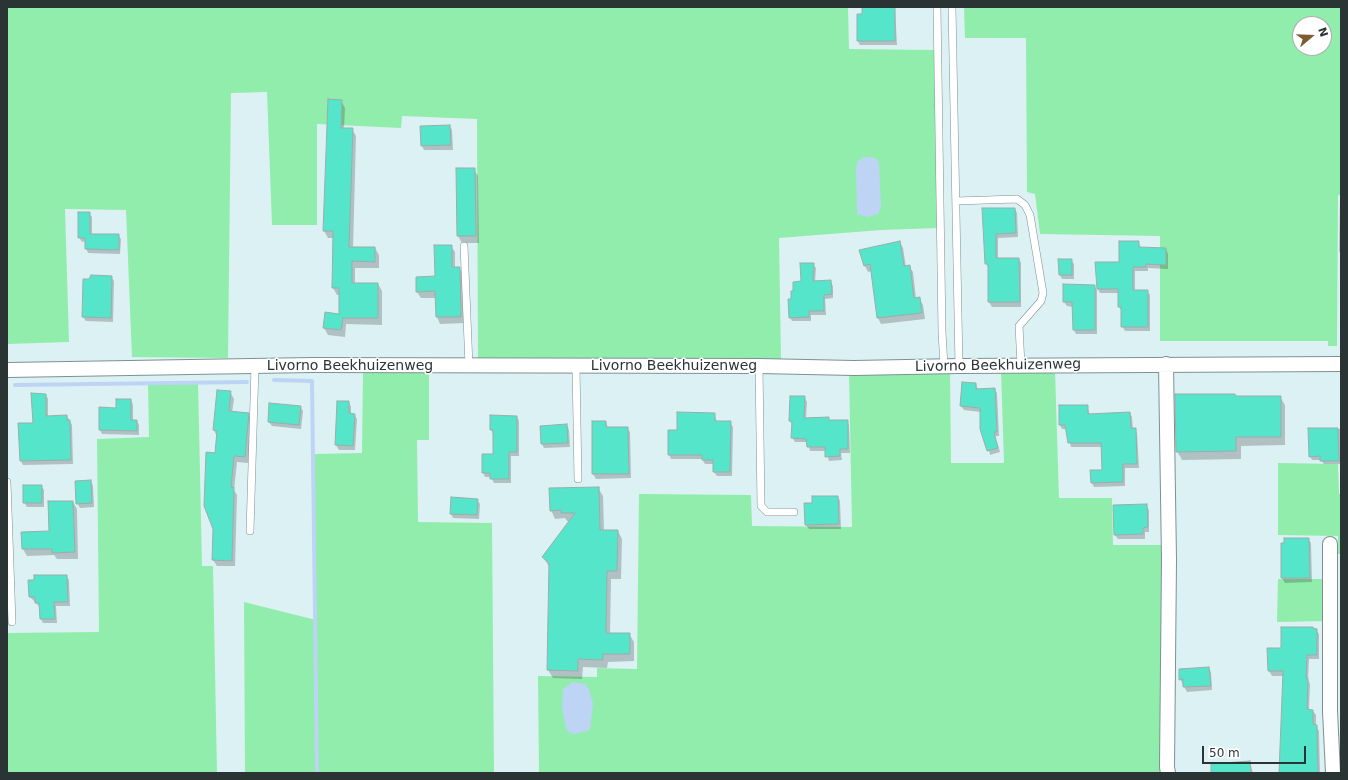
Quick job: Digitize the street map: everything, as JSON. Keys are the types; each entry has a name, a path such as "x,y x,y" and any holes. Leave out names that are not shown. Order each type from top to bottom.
{"street":[{"path":"1166,364 1169,560 1168,773"},
{"name":"Livorno Beekhuizenweg","path":"7,370 255,366 759,366 854,368 1021,365 1341,364"},
{"path":"1330,544 1330,711 1333,773"}],"lane":[{"path":"937,7 942,332 944,366"},
{"path":"952,7 959,366"},
{"path":"956,200 1017,199 1025,205 1030,215 1043,293 1041,301 1019,326 1021,365"},
{"path":"464,246 468,366"},
{"path":"250,531 255,366"},
{"path":"759,366 761,506 767,512 794,512"},
{"path":"576,367 578,479"},
{"path":"7,482 12,622"}],"green space":[{"path":"7,7 848,7 849,49 934,50 938,228 881,230 779,238 781,360 478,362 477,119 402,116 401,128 317,124 317,225 272,225 267,92 231,93 228,358 132,357 126,210 65,209 69,342 7,344"},
{"path":"964,7 1341,7 1341,195 1338,195 1337,346 1328,346 1328,341 1160,341 1160,236 1040,234 1035,194 1027,192 1026,38 965,38"},
{"path":"1001,370 1055,370 1059,498 1112,498 1113,545 1166,545 1164,773 539,773 538,676 597,677 597,668 637,669 639,494 751,495 752,526 852,527 849,373 950,371 951,463 1004,463"},
{"path":"429,371 429,440 417,440 418,522 492,523 494,773 245,773 244,602 316,620 314,454 362,453 363,372"},
{"path":"198,382 202,566 213,566 217,773 7,773 7,633 99,632 97,439 149,437 148,383"},
{"path":"1278,463 1338,464 1339,494 1341,494 1341,554 1338,554 1338,536 1278,535"},
{"path":"1278,579 1323,579 1329,621 1277,622"}],"water":[{"path":"864,157 876,158 879,163 881,208 878,214 868,217 857,214 856,167 858,161"},
{"path":"573,682 585,684 589,689 593,704 590,730 575,734 568,732 566,729 562,707 563,689"}],"building":[{"path":"862,7 895,7 895,41 857,41 857,14 862,14"},
{"path":"328,99 342,100 341,128 353,128 349,247 375,247 375,262 352,261 352,283 378,283 378,318 343,318 341,330 323,328 325,312 339,314 339,288 332,288 333,231 323,231"},
{"path":"450,125 451,145 421,146 420,126"},
{"path":"456,168 475,168 476,236 457,236"},
{"path":"982,208 1015,208 1016,233 996,234 996,258 1019,258 1020,302 988,302 988,264 985,264"},
{"path":"78,212 90,212 90,234 119,234 119,250 85,249 85,238 78,238"},
{"path":"900,241 904,266 910,265 914,298 920,297 922,313 877,318 870,264 864,266 859,250"},
{"path":"1119,241 1139,241 1139,247 1166,248 1166,265 1146,264 1146,267 1133,267 1133,290 1148,290 1148,327 1121,327 1121,307 1118,307 1118,289 1097,289 1095,262 1119,262"},
{"path":"434,245 452,245 452,267 460,267 461,317 436,317 435,291 416,292 416,277 435,276"},
{"path":"1058,259 1072,259 1072,275 1059,275"},
{"path":"800,263 814,263 813,281 831,280 832,294 824,295 824,311 809,311 809,317 789,318 788,299 791,299 793,282 801,281"},
{"path":"91,275 112,276 111,318 82,317 83,279 89,279"},
{"path":"1063,284 1095,285 1095,330 1073,330 1072,302 1063,302"},
{"path":"962,382 976,383 976,389 995,388 997,432 994,432 998,448 987,451 980,429 980,408 960,406"},
{"path":"217,390 231,391 229,411 249,413 245,457 234,456 231,487 234,487 232,561 212,560 213,529 204,506 206,452 215,453 217,431 213,430"},
{"path":"31,393 46,394 46,416 67,415 67,420 70,420 71,460 20,461 18,423 33,423"},
{"path":"1175,394 1281,396 1281,437 1236,437 1236,451 1176,452"},
{"path":"790,396 805,396 804,418 829,417 829,420 848,420 848,449 840,449 840,456 825,457 825,447 807,447 806,439 791,438 792,422 789,421"},
{"path":"116,399 131,399 131,420 137,420 137,431 99,430 99,407 116,408"},
{"path":"337,401 349,401 349,413 355,414 353,446 335,445"},
{"path":"269,403 301,406 299,425 268,422"},
{"path":"1059,405 1088,405 1088,414 1130,412 1131,428 1136,428 1137,464 1123,464 1123,482 1091,483 1090,470 1102,470 1101,443 1068,443 1065,425 1059,425"},
{"path":"677,412 715,413 715,421 731,421 730,472 713,472 713,460 702,460 702,455 668,455 668,430 677,430"},
{"path":"490,415 517,416 517,452 509,452 509,479 490,479 490,473 482,473 482,454 493,454 493,430 490,430"},
{"path":"592,421 606,421 606,427 628,427 629,474 592,474"},
{"path":"567,424 568,443 541,444 540,426"},
{"path":"1308,428 1338,428 1339,461 1320,461 1320,456 1309,457"},
{"path":"91,480 92,503 76,504 75,481"},
{"path":"23,485 42,485 42,503 23,503"},
{"path":"599,487 600,530 618,530 617,571 607,571 606,633 630,633 630,654 603,654 603,660 578,659 578,671 547,670 549,563 542,557 575,513 561,513 561,510 550,511 549,488"},
{"path":"812,496 838,496 839,524 805,525 804,503 812,503"},
{"path":"451,497 478,499 477,515 450,514"},
{"path":"48,501 73,501 75,552 52,553 52,549 22,549 21,532 49,531"},
{"path":"1147,504 1148,527 1143,528 1143,534 1114,535 1113,505"},
{"path":"1284,538 1309,538 1310,578 1281,578 1281,543 1284,543"},
{"path":"34,575 67,575 68,602 54,602 55,619 40,619 39,603 35,603 35,597 29,597 28,580 34,580"},
{"path":"1281,627 1313,627 1317,629 1317,655 1307,655 1306,678 1308,678 1307,709 1313,710 1313,724 1317,725 1318,773 1279,773 1283,671 1268,671 1267,648 1281,648"},
{"path":"1209,667 1211,686 1183,687 1183,679 1179,680 1179,669"},
{"path":"1250,761 1251,773 1211,773 1211,764"}],"waterway":[{"path":"274,380 312,381 317,773"},
{"path":"15,385 247,382"}]}
